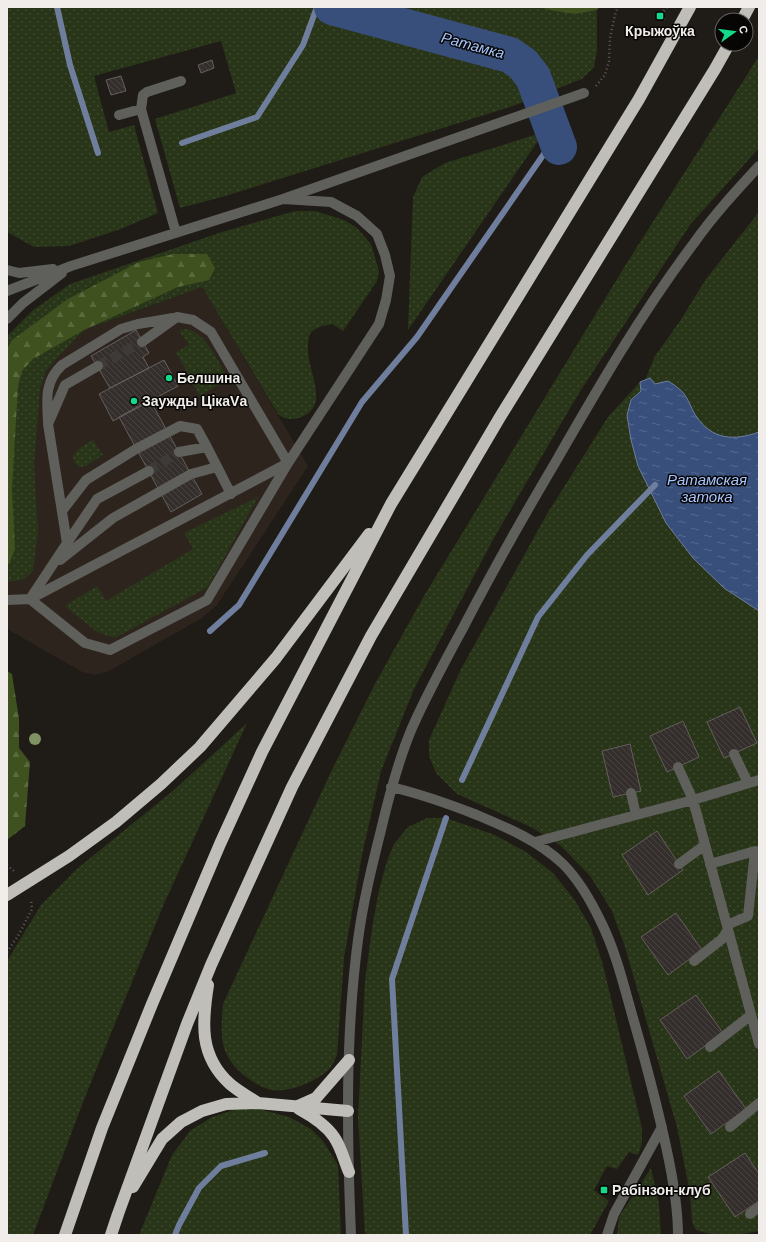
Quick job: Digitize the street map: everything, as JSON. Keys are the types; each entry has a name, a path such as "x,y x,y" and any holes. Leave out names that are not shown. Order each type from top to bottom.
{"highway":[{"path":"65,1235 102,1128 152,1004 220,844 262,752 391,504 639,99 690,7"},
{"path":"111,1235 187,1024 211,964 292,787 371,636 500,417 707,83 724,52"},
{"path":"7,895 69,856 116,822 161,784 200,747 276,658 391,504"},
{"path":"211,964 203,1017 206,1046 214,1066 230,1084 258,1103"},
{"path":"295,1106 316,1098 349,1060"},
{"path":"118,1214 162,1139 180,1122 202,1111 226,1104 258,1103 348,1111"},
{"path":"295,1106 312,1116 334,1136 349,1172"}],"street":[{"path":"176,233 141,109 143,95 147,92 181,81"},
{"path":"7,291 71,266 283,200 584,94"},
{"path":"119,115 141,109"},
{"path":"351,1235 348,1111 349,1060 353,984 358,939 365,894 391,787 411,730 442,666 486,584 590,402 634,330 694,242 740,186 759,166"},
{"path":"30,599 85,643 110,650 207,600 288,463 378,324 386,300 390,276 385,255 377,234 357,216 331,202 283,200"},
{"path":"7,270 19,273 71,266"},
{"path":"7,319 23,303 71,266"},
{"path":"68,543 48,424 47,397 50,383 54,372 121,329 138,324 177,317 193,320 211,332 288,463"},
{"path":"142,342 177,317"},
{"path":"48,424 65,385 98,366"},
{"path":"62,511 86,480 136,449 180,426 197,429 231,494"},
{"path":"179,452 207,447"},
{"path":"7,600 30,599 288,463"},
{"path":"52,566 112,518 191,474 217,467"},
{"path":"30,599 97,499 149,471"},
{"path":"734,754 748,783"},
{"path":"678,767 693,800 759,1044"},
{"path":"535,842 693,800 759,780"},
{"path":"391,787 443,802 505,826 535,842 563,864 584,890 602,923 617,963 645,1062 662,1127 674,1185 678,1215 678,1235"},
{"path":"631,793 636,815"},
{"path":"679,864 705,844"},
{"path":"694,961 722,939 727,927 748,916 756,851 710,864"},
{"path":"710,1047 751,1014"},
{"path":"730,1127 759,1103"},
{"path":"607,1235 614,1214 662,1127"},
{"path":"750,1214 759,1207"}],"path":[{"path":"584,94 594,88 605,76 609,61 610,38 618,7"},
{"path":"7,865 16,873 24,885 30,896 32,908 18,936 7,952"}],"shaded area":[{"path":"202,287 308,466 217,605 202,618 109,671 95,675 82,672 7,629 7,569 18,386 84,330"}],"green space":[{"path":"7,7 539,7 576,14 597,10 597,51 594,67 582,79 510,107 222,197 180,208 155,119 236,93 221,41 94,76 109,132 134,125 158,213 121,229 69,246 34,247 9,233 7,230"},
{"path":"539,7 599,7 597,10 576,14"},
{"path":"759,56 759,148 690,225 579,393 495,536 414,689 381,771 362,855 344,958 337,1055 334,1062 325,1073 301,1086 283,1090 262,1087 244,1076 234,1066 224,1049 222,1036 223,1004 330,774 376,682 424,596 628,261"},
{"path":"544,132 408,330 413,197 422,177 445,163"},
{"path":"295,211 315,211 344,220 357,228 371,244 379,271 377,281 343,331 332,324 316,329 309,336 308,353 316,394 316,400 311,411 300,418 294,419 288,419 278,414 202,287 84,330 46,371 40,390 34,464 38,531 33,571 23,580 7,582 7,336 32,311 70,284 222,232"},
{"path":"759,212 759,432 738,438 721,437 706,429 696,416 688,400 645,380 655,356 680,321 706,279"},
{"path":"173,254 207,254 215,268 209,280 178,287 84,330 33,359 22,371 18,386 12,489 15,549 9,564 7,565 7,349 12,340 68,299 139,262"},
{"path":"186,329 193,331 200,336 211,349 228,379 200,396 176,352 189,345 179,331"},
{"path":"640,382 641,391 631,400 627,415 631,440 638,466 666,523 693,558 724,588 759,611 759,1231 735,1235 705,1233 696,1230 692,1222 690,1193 677,1127 625,947 612,911 590,876 561,846 531,827 457,794 436,773 429,756 429,740 461,669 547,514 608,417"},
{"path":"93,440 103,455 86,466 79,467 73,458 76,451"},
{"path":"258,497 208,587 115,638 97,632 65,606 97,586 106,601 193,549 184,533"},
{"path":"7,671 12,674 19,719 19,748 30,762 25,826 7,840"},
{"path":"247,723 163,906 85,1097 33,1235 7,1235 7,961 41,905 78,868 174,790"},
{"path":"427,818 446,818 495,835 526,852 553,873 574,899 591,928 603,965 642,1128 642,1143 638,1155 629,1152 617,1169 607,1166 594,1190 609,1201 590,1235 365,1235 358,1117 365,981 372,928 379,890 387,861 394,844 408,827"},
{"path":"256,1108 289,1117 311,1129 323,1141 338,1165 341,1235 139,1235 172,1155 190,1131 212,1117 233,1110"},
{"path":"651,1168 659,1204 661,1235 617,1235 619,1217"}],"water":[{"name":"Ратамская затока","path":"650,378 655,384 668,381 677,387 684,394 702,424 716,434 741,437 759,432 759,611 724,588 693,558 666,523 638,466 631,440 627,415 631,400 641,391 640,382"}],"building":[{"path":"212,60 214,68 201,73 198,65"},
{"path":"121,76 126,91 111,95 106,80"},
{"path":"136,330 149,353 143,357 149,368 110,388 91,356"},
{"path":"164,360 178,386 113,421 99,394"},
{"path":"150,400 202,494 171,512 119,417"},
{"path":"740,707 757,743 724,758 707,722"},
{"path":"683,721 699,757 667,772 650,736"},
{"path":"630,744 641,791 613,797 602,751"},
{"path":"657,831 683,870 648,895 622,855"},
{"path":"676,913 702,950 668,975 641,937"},
{"path":"696,995 723,1033 687,1059 660,1020"},
{"path":"719,1071 746,1109 711,1134 684,1096"},
{"path":"745,1153 759,1174 759,1201 735,1217 708,1177"}],"waterway":[{"path":"57,7 70,65 98,153"},
{"path":"182,143 257,117 303,45 317,7"},
{"name":"Ратамка","path":"332,7 510,55 523,64 533,77 559,147"},
{"path":"210,631 239,605 362,402 417,337 555,138"},
{"path":"462,780 538,617 587,555 655,485"},
{"path":"406,1235 392,979 446,818"},
{"path":"175,1235 199,1188 221,1166 265,1153"}],"tunnel":[{"path":"98,366 142,342"},
{"path":"149,471 179,452"}],"place":[{"name":"Крыжоўка","path":"660,16"},
{"name":"Белшина","path":"169,378"},
{"name":"Заужды ЦікаVа","path":"134,401"},
{"name":"Рабінзон-клуб","path":"604,1190"}]}
